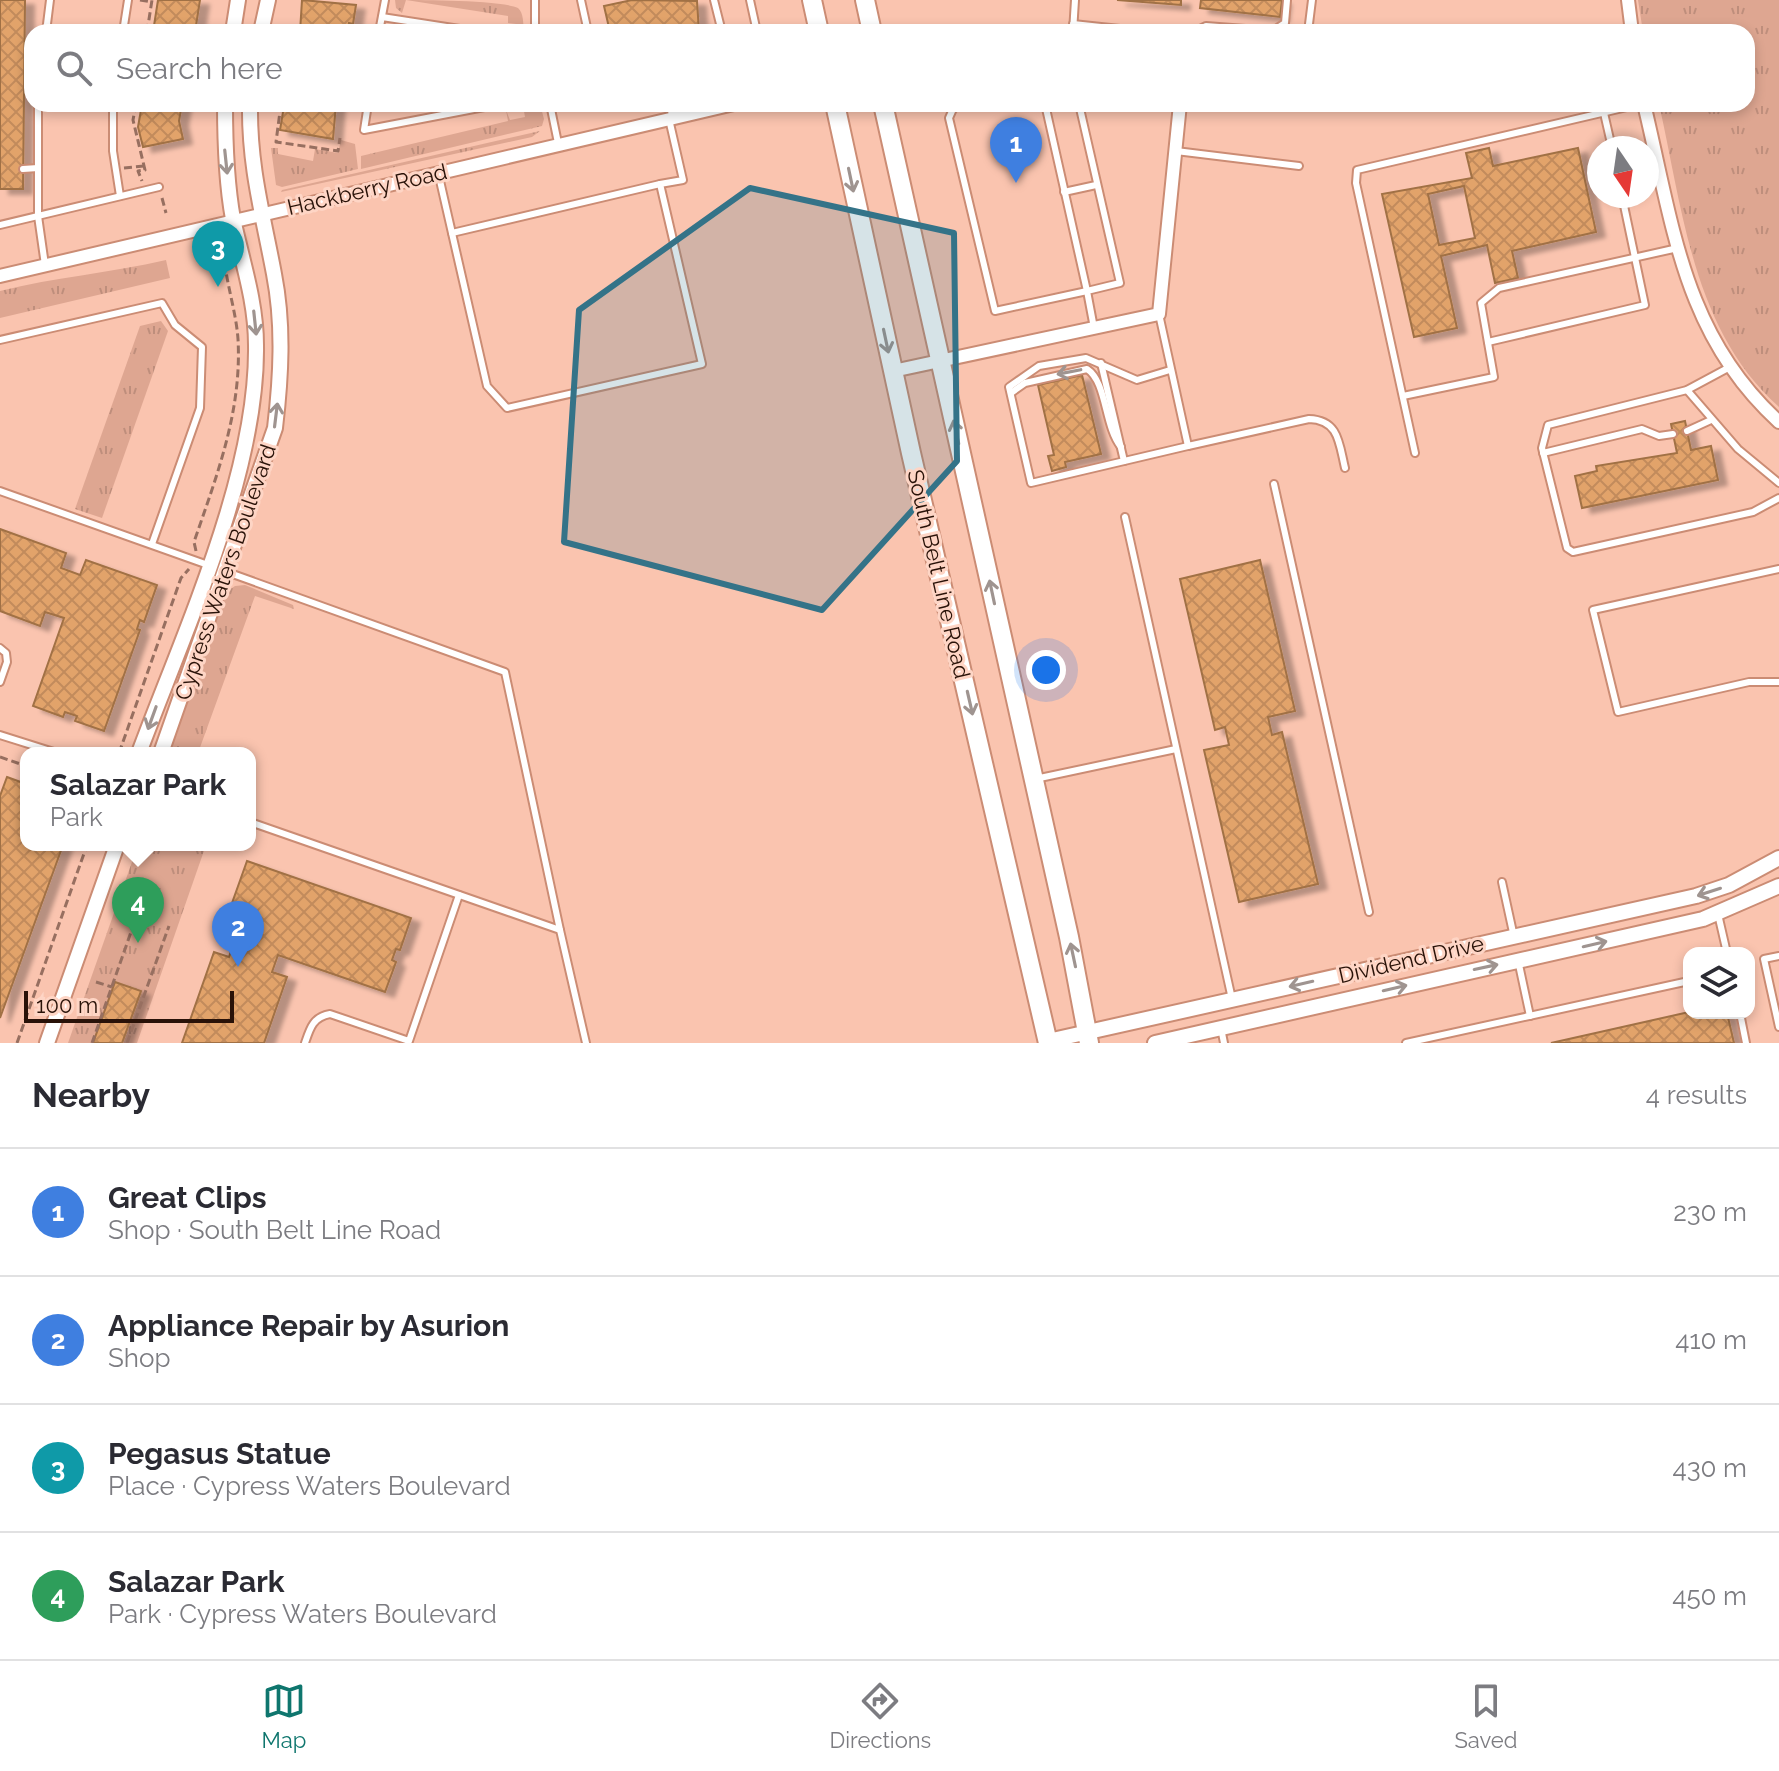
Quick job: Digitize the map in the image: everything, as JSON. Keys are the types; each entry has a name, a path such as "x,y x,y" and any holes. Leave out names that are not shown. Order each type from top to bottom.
{"main road":[{"path":"812,0 817,24"},
{"path":"865,0 870,24"},
{"name":"South Belt Line Road","path":"837,112 1045,1042"},
{"path":"885,112 1088,1037"}],"street":[{"path":"234,24 238,0"},
{"path":"263,24 268,0"},
{"path":"1628,0 1631,24"},
{"name":"Cypress Waters Boulevard","path":"141,747 208,565 252,418 256,377 250,285 233,219 225,156 225,112"},
{"name":"Cypress Waters Boulevard","path":"163,747 271,442 280,385 279,309 259,214 251,112"},
{"name":"Hackberry Road","path":"0,276 700,112"},
{"path":"893,371 1159,314 1179,112"},
{"path":"1644,112 1696,308 1728,368 1749,395 1779,422"},
{"path":"208,565 227,572"},
{"path":"47,1043 115,851"},
{"name":"Dividend Drive","path":"1045,1042 1088,1037 1232,999 1696,896 1729,885 1779,858"},
{"name":"Dividend Drive","path":"1155,1043 1222,1036 1518,960 1718,914 1779,886"},
{"path":"1514,937 1518,960"}],"lane":[{"path":"47,24 50,0"},
{"path":"124,24 128,0"},
{"path":"381,24 385,0"},
{"path":"535,0 535,24"},
{"path":"581,0 586,24"},
{"path":"714,0 720,24"},
{"path":"750,0 755,24"},
{"path":"1073,24 1075,0"},
{"path":"1284,24 1287,0"},
{"path":"1309,24 1312,0"},
{"path":"382,17 427,24"},
{"path":"38,112 38,216 45,265"},
{"path":"113,112 120,196"},
{"path":"367,112 364,130 458,112"},
{"path":"552,112 558,143"},
{"path":"452,233 683,180 670,112"},
{"path":"952,112 949,118 995,311 1120,283 1081,112"},
{"path":"1047,112 1094,328"},
{"path":"1415,453 1356,183 1357,170 1608,112"},
{"path":"1604,113 1609,136"},
{"path":"1176,151 1299,166"},
{"path":"23,169 38,168"},
{"path":"438,172 487,386 507,408 702,364 660,184"},
{"path":"1064,192 1096,185"},
{"path":"0,225 159,187"},
{"path":"1488,342 1645,305 1625,208"},
{"path":"1403,396 1494,377 1481,303 1499,288 1678,248"},
{"path":"0,340 162,303 175,325 202,347 200,408 152,544"},
{"path":"1159,314 1188,446"},
{"path":"1170,370 1137,380 1086,358 1039,366 1019,377 1009,387 1031,483 1309,419 1323,420 1335,430 1345,468"},
{"path":"1101,363 1124,461"},
{"path":"1728,368 1687,390 1554,421 1544,433 1543,453 1569,552 1753,512 1779,498"},
{"path":"1011,393 1025,383 1087,369 1098,380 1112,436 1121,447"},
{"path":"1687,390 1738,449 1779,483"},
{"path":"1687,431 1711,420"},
{"path":"1543,453 1642,429 1659,436 1673,434"},
{"path":"1274,484 1369,912"},
{"path":"0,491 208,565"},
{"path":"1125,517 1232,999"},
{"path":"1779,569 1593,610 1618,712 1749,682 1779,681"},
{"path":"227,572 505,672 586,1043"},
{"path":"0,648 6,653 7,662 0,682"},
{"path":"0,735 38,747"},
{"path":"1033,780 1176,749"},
{"path":"256,824 560,930"},
{"path":"1502,882 1514,937"},
{"path":"305,1043 311,1025 321,1016 330,1014 409,1041 459,895"},
{"path":"1718,914 1726,947"},
{"path":"1779,956 1764,959 1779,1027"},
{"path":"1518,960 1530,1016"},
{"path":"1406,1043 1683,982"},
{"path":"1741,1019 1746,1043"}],"path":[{"path":"140,0 152,1 148,24"},
{"path":"134,112 133,120 145,170 138,171 140,181 151,179"},
{"path":"280,112 276,142 338,151 340,138"},
{"path":"116,169 144,166"},
{"path":"165,195 162,195 166,213"},
{"path":"196,548 194,542 226,447 236,395 238,336 224,255"},
{"path":"121,747 181,578 188,572"},
{"path":"0,757 20,764"},
{"path":"17,1043 85,851"},
{"path":"92,1043 137,915"},
{"path":"127,1043 169,926"},
{"path":"96,982 112,987"}],"highlighted area":[{"path":"750,188 954,233 957,461 822,610 564,542 579,310"}],"green space":[{"path":"395,0 406,0 402,13 396,8"},
{"path":"406,0 509,5 520,10 523,24 508,23 508,16"},
{"path":"1638,0 1779,0 1779,407 1750,376 1727,342 1710,306 1685,227 1661,112 1755,112 1755,24 1642,24"},
{"path":"506,112 510,120 525,117 524,112 542,112 542,126 361,169 361,156 508,121"},
{"path":"540,131 532,137 281,192 282,190"},
{"path":"341,140 355,144 358,169 282,187 276,185 271,148 278,148 278,154 313,161 315,149 338,153"},
{"path":"166,260 170,278 0,318 0,291"},
{"path":"161,321 168,331 102,518 75,509 140,326"},
{"path":"245,585 293,605 294,609 255,596 200,747 170,747 226,592 235,586"},
{"path":"136,851 204,851 137,1043 68,1043"}],"building":[{"path":"0,0 25,0 23,189 0,189"},
{"path":"158,0 200,0 196,24 154,24"},
{"path":"302,0 356,5 353,24 300,24"},
{"path":"632,0 697,1 698,24 608,24 604,6"},
{"path":"1117,0 1181,0 1181,5"},
{"path":"1201,0 1282,0 1280,17 1200,8"},
{"path":"141,112 181,112 183,139 143,147 138,127"},
{"path":"283,112 335,112 333,139 280,130"},
{"path":"1489,148 1493,166 1578,148 1587,190 1587,208 1591,208 1596,232 1512,251 1518,278 1495,283 1487,245 1441,256 1457,328 1414,337 1382,194 1472,178 1466,153","holes":["1464,186 1475,238 1439,245 1428,194"]},
{"path":"1082,375 1101,454 1065,462 1066,467 1052,471 1048,456 1054,455 1038,385"},
{"path":"1685,421 1691,450 1711,446 1718,480 1582,508 1575,476 1597,471 1596,466 1677,453 1671,424"},
{"path":"0,529 66,553 61,568 80,575 86,560 157,585 144,622 140,620 137,629 140,630 104,731 75,721 77,716 65,712 63,717 33,706 64,618 45,612 40,626 0,611"},
{"path":"1260,560 1295,711 1268,717 1272,735 1282,732 1318,884 1239,902 1204,750 1229,745 1225,727 1215,730 1180,579"},
{"path":"7,777 20,782 20,851 61,851 0,1018 0,796"},
{"path":"247,861 411,918 400,950 396,949 392,960 396,962 385,992 278,955 272,972 287,977 264,1043 182,1043 214,952 229,957 235,939 221,934"},
{"path":"115,982 141,991 122,1043 93,1043"},
{"path":"1683,1013 1683,1019 1728,1019 1734,1043 1551,1043"}],"place":[{"name":"Great Clips","path":"1016,183"},
{"name":"Pegasus Statue","path":"218,287"},
{"name":"Salazar Park","path":"138,943"},
{"name":"Appliance Repair by Asurion","path":"238,967"}]}
